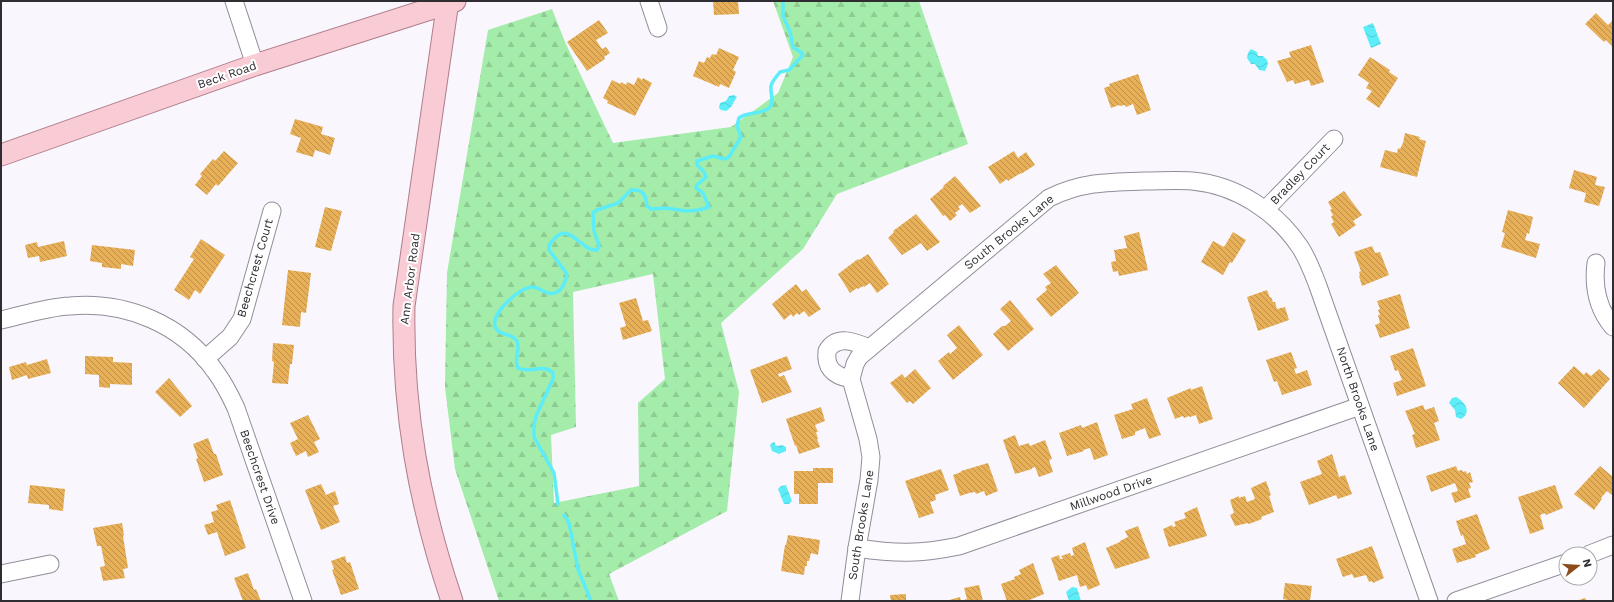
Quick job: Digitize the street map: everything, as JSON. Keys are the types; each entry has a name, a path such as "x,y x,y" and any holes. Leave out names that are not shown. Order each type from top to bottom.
{"main road":[{"name":"Beck Road","path":"1,155 255,65 450,2"},
{"name":"Ann Arbor Road","path":"450,2 404,306 404,333 407,407 416,465 432,537 452,601"}],"street":[{"path":"234,1 255,65"},
{"path":"649,1 658,28"},
{"name":"Bradley Court","path":"1265,210 1334,139"},
{"name":"South Brooks Lane","path":"850,601 857,548 869,480 871,457 868,439 851,379 855,364 859,357 1049,198 1073,188 1102,182 1194,181 1230,190 1247,198 1265,210"},
{"name":"North Brooks Lane","path":"1265,210 1278,220 1290,233 1310,265 1429,601"},
{"name":"Beechcrest Court","path":"205,359 230,337 242,319 272,211"},
{"path":"1596,263 1594,280 1595,291 1600,306 1613,327"},
{"name":"Beechcrest Drive","path":"1,320 68,306 88,305 118,308 137,313 168,328 192,345 224,384 236,408 303,601"},
{"path":"851,379 839,377 834,373 828,363 827,351 833,344 841,341 851,341 869,348"},
{"name":"Millwood Drive","path":"857,548 906,553 933,551 959,546 1360,406"},
{"path":"1598,551 1613,545"},
{"path":"1,574 50,564"},
{"path":"1456,601 1558,565"}],"green space":[{"path":"773,1 919,1 968,144 837,194 803,249 721,323 739,392 727,511 609,574 619,601 499,601 455,469 445,387 447,273 488,30 552,9 565,42 613,143 731,127 778,93 793,57","holes":["653,274 665,379 638,403 639,486 554,503 551,435 576,427 573,292"]}],"water":[{"path":"1373,23 1381,44 1371,48 1363,27"},
{"path":"1251,49 1257,52 1258,56 1263,56 1267,60 1268,64 1265,71 1259,70 1255,64 1251,64 1247,58"},
{"path":"734,95 737,97 732,106 726,111 719,108 720,103 726,101 729,96"},
{"path":"1456,397 1462,401 1467,410 1465,416 1461,419 1456,417 1455,410 1449,403 1452,398"},
{"path":"775,442 775,445 777,446 782,445 786,447 786,451 779,454 772,451 770,445"},
{"path":"786,485 792,501 789,504 784,504 778,489 781,486"},
{"path":"1072,587 1077,588 1081,601 1069,601 1066,592"}],"building":[{"path":"713,1 738,1 739,14 714,15"},
{"path":"1596,13 1608,25 1613,20 1613,47 1606,40 1604,42 1585,24"},
{"path":"599,20 608,33 596,40 602,49 606,47 610,53 604,57 605,59 587,71 567,42"},
{"path":"1311,45 1324,82 1311,86 1309,80 1295,84 1293,80 1287,82 1277,61 1291,57 1289,52"},
{"path":"719,48 739,57 733,70 736,72 729,88 720,84 719,87 693,76 699,61 704,63 707,57 710,58 712,54 716,55"},
{"path":"1370,57 1390,70 1389,72 1398,78 1379,108 1366,99 1372,91 1366,88 1369,83 1358,75"},
{"path":"1138,74 1151,110 1137,115 1133,104 1126,107 1125,105 1119,105 1111,108 1104,88 1110,86 1109,84"},
{"path":"638,77 652,83 635,116 607,103 608,101 603,98 612,80 620,84 621,82 626,85 627,82 634,85"},
{"path":"295,119 323,127 321,134 335,138 330,155 315,150 313,157 296,152 301,138 290,134"},
{"path":"1405,133 1420,137 1419,139 1426,141 1417,177 1380,167 1385,150 1397,153 1398,148 1400,149 1403,143"},
{"path":"224,151 238,163 218,186 216,184 207,195 195,185 202,176 200,174 213,159 215,161"},
{"path":"1014,151 1018,158 1026,152 1035,165 1021,174 1008,181 1007,179 1000,184 988,167"},
{"path":"1574,170 1597,177 1595,185 1605,187 1599,206 1584,202 1586,193 1569,188"},
{"path":"955,176 981,206 970,213 962,204 958,207 960,209 955,213 957,215 950,221 945,215 943,216 930,199"},
{"path":"1344,191 1362,215 1353,221 1356,225 1339,237 1331,224 1334,222 1331,217 1333,215 1330,210 1332,209 1328,202"},
{"path":"325,207 342,211 331,251 315,247"},
{"path":"1508,210 1533,217 1529,234 1527,233 1525,240 1540,244 1536,258 1501,247 1505,233 1502,232"},
{"path":"916,214 940,242 927,251 921,243 902,255 888,238 894,232 893,231"},
{"path":"1139,232 1148,270 1119,276 1118,271 1113,272 1111,262 1116,261 1114,250 1127,248 1124,236"},
{"path":"1233,232 1246,240 1232,263 1230,262 1223,275 1201,262 1213,241 1224,247"},
{"path":"201,239 225,255 200,294 195,290 189,300 174,290 194,259 190,257"},
{"path":"64,241 67,256 40,262 39,256 28,258 25,245 37,242 38,247"},
{"path":"92,245 135,250 133,266 121,264 121,269 102,267 102,263 90,261"},
{"path":"1372,246 1375,253 1380,252 1389,275 1362,286 1359,276 1359,272 1361,271 1354,252"},
{"path":"868,254 889,284 877,293 870,283 864,287 857,288 850,293 838,274 858,259 859,260"},
{"path":"1056,265 1079,293 1051,317 1036,299 1047,290 1045,287 1051,283 1043,274"},
{"path":"288,270 311,273 306,313 301,312 300,327 282,325"},
{"path":"796,284 802,292 806,289 821,309 809,317 804,311 799,315 797,313 793,317 791,314 784,320 772,304"},
{"path":"1267,290 1270,298 1271,297 1273,302 1275,302 1277,309 1285,307 1289,320 1258,331 1247,297"},
{"path":"1400,294 1410,328 1380,338 1375,325 1380,323 1378,315 1380,315 1378,310 1380,309 1377,301"},
{"path":"636,298 643,321 648,320 652,331 623,340 620,328 626,326 619,303"},
{"path":"1010,300 1034,329 1008,351 993,334 1002,326 1005,326 1011,321 1000,309"},
{"path":"959,325 983,355 953,380 938,361 949,352 950,354 957,348 947,335"},
{"path":"273,343 294,345 288,384 272,383 274,362 272,361"},
{"path":"1413,348 1426,386 1397,396 1393,383 1402,380 1398,370 1395,371 1390,356"},
{"path":"1291,352 1297,368 1294,369 1296,374 1307,370 1312,385 1282,395 1277,381 1274,382 1266,360"},
{"path":"85,356 113,357 113,362 132,363 132,385 110,384 110,388 99,387 99,375 85,374"},
{"path":"787,356 792,369 778,374 779,377 784,375 792,392 762,403 750,370"},
{"path":"47,359 51,373 28,379 27,375 12,380 9,367 26,362 27,365"},
{"path":"1574,366 1584,375 1586,372 1591,376 1599,369 1610,379 1584,408 1558,383"},
{"path":"915,369 931,388 913,404 910,401 907,403 890,383 902,374 905,378"},
{"path":"169,378 192,406 180,417 155,392"},
{"path":"1202,386 1213,419 1199,424 1196,415 1184,418 1183,416 1175,419 1167,398 1191,388 1191,390"},
{"path":"1147,398 1161,435 1149,439 1145,428 1135,432 1135,435 1122,439 1114,415 1133,409 1131,404"},
{"path":"1423,405 1425,410 1434,407 1439,421 1434,423 1440,440 1416,448 1412,435 1415,434 1405,411"},
{"path":"821,407 825,421 815,425 818,432 816,432 820,447 799,454 786,419"},
{"path":"308,415 320,439 314,442 319,452 308,457 306,451 296,456 290,443 298,439 290,423"},
{"path":"1097,422 1108,455 1094,460 1090,448 1067,456 1059,433 1081,425 1082,428"},
{"path":"1015,435 1019,446 1029,443 1030,446 1045,440 1052,459 1049,460 1053,472 1039,477 1035,467 1015,474 1003,440"},
{"path":"208,438 214,454 216,454 223,475 204,482 196,459 198,458 193,444"},
{"path":"1332,454 1339,477 1345,475 1352,494 1338,499 1336,495 1309,505 1300,482 1322,474 1317,461"},
{"path":"988,463 998,491 986,496 984,491 976,494 975,492 960,496 953,475"},
{"path":"1456,466 1458,471 1466,471 1467,474 1470,472 1473,482 1469,483 1471,488 1468,489 1471,497 1455,503 1451,493 1458,491 1455,483 1431,492 1426,476"},
{"path":"1600,466 1613,477 1613,496 1607,491 1594,510 1574,494"},
{"path":"813,468 833,468 833,483 818,483 818,504 799,504 799,494 794,494 794,471 813,471"},
{"path":"941,469 949,490 935,495 936,500 930,502 934,513 919,518 905,481"},
{"path":"1266,481 1271,495 1269,496 1274,512 1249,524 1235,526 1230,515 1234,513 1230,500 1239,496 1239,498 1245,496 1247,502 1255,499 1251,488"},
{"path":"321,484 326,495 335,491 339,504 333,506 340,522 321,530 305,490"},
{"path":"30,485 65,489 63,511 49,509 49,505 28,503"},
{"path":"1555,485 1563,508 1546,515 1545,513 1540,515 1544,529 1530,534 1518,497"},
{"path":"230,500 246,548 225,556 217,532 208,535 204,525 214,522 211,512 218,510 216,505"},
{"path":"1197,507 1207,536 1169,547 1163,529 1172,525 1173,527 1176,526 1174,522 1186,518 1184,513"},
{"path":"1477,514 1490,549 1475,555 1476,557 1457,563 1452,549 1466,544 1463,535 1461,536 1456,521"},
{"path":"122,523 128,568 123,569 125,578 103,581 100,567 105,566 101,546 97,546 93,528"},
{"path":"1138,526 1150,558 1115,569 1106,548 1128,537 1125,531"},
{"path":"788,535 820,540 818,555 811,553 809,561 807,561 807,566 805,566 804,575 781,571"},
{"path":"1085,542 1100,585 1088,590 1086,585 1080,587 1077,575 1059,581 1051,558 1059,555 1060,559 1063,559 1061,556 1070,553 1071,556 1074,555 1072,548"},
{"path":"1372,546 1384,578 1373,583 1372,581 1369,582 1366,575 1354,578 1352,574 1343,577 1336,559"},
{"path":"345,556 347,563 350,562 359,589 341,595 332,570 334,569 331,561"},
{"path":"1033,563 1044,594 1027,601 1007,601 1001,584 1015,579 1014,577 1021,574 1019,570"},
{"path":"248,573 254,590 256,589 261,601 243,601 234,578"},
{"path":"1285,583 1312,586 1310,601 1288,601 1283,599"},
{"path":"979,585 983,601 961,601 967,599 964,588"},
{"path":"906,594 906,601 891,601 890,595"},
{"path":"960,597 961,601 949,600"},
{"path":"1585,598 1587,601 1576,601"}],"waterway":[{"path":"558,504 554,473 534,437 536,416 553,379 553,373 545,369 522,370 518,368 516,361 518,348 517,341 512,336 499,332 495,326 495,321 498,314 508,301 521,291 528,288 533,287 551,293 559,291 564,284 567,274 549,250 551,242 560,234 565,233 576,238 586,247 597,250 599,246 594,231 593,213 597,210 618,203 631,190 641,192 645,196 647,206 651,209 665,208 687,211 709,207 703,193 696,188 697,185 706,177 704,172 697,165 697,161 713,156 725,159 729,157 741,137 737,126 739,118 746,114 762,112 769,108 772,103 771,86 773,80 780,72 789,70 803,55 793,47 790,32 783,16 783,1"},
{"path":"564,515 569,523 578,569 591,601"}]}
